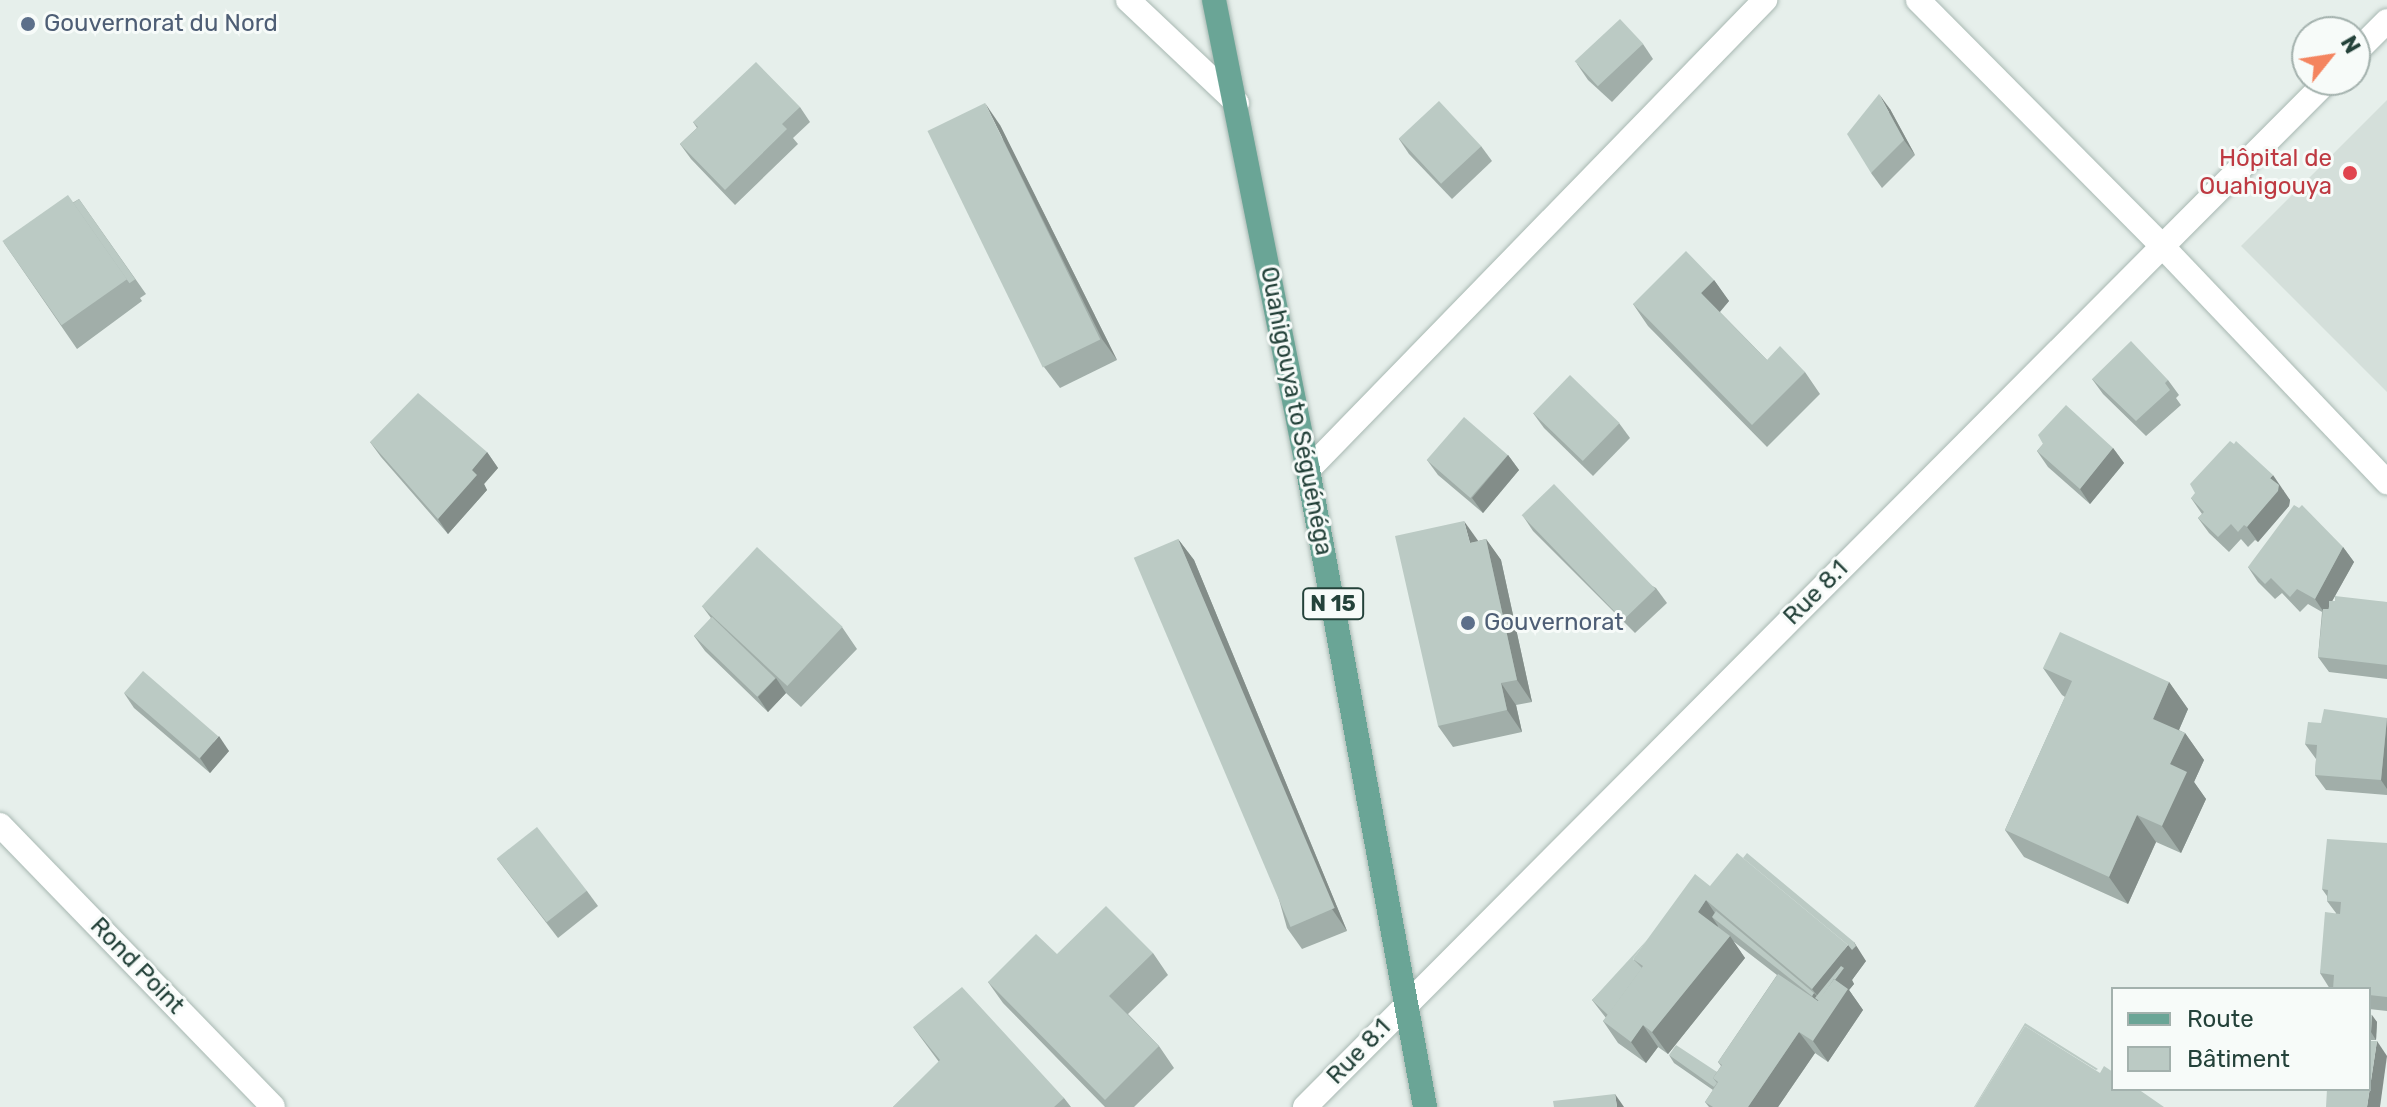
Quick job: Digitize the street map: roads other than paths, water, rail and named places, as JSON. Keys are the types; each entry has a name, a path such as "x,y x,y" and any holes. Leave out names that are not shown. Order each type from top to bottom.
{"main road":[{"name":"Ouahigouya to Séguénéga","path":"1214,0 1308,470 1408,1001 1425,1107"}],"street":[{"path":"1128,0 1237,103"},
{"path":"1308,470 1765,0"},
{"path":"1918,0 2163,247 2387,482"},
{"path":"2371,37 2387,21"},
{"name":"Rue 8.1","path":"1305,1107 2312,96"},
{"name":"Rond Point","path":"0,825 273,1107"}],"place":[{"name":"Gouvernorat du Nord","path":"28,24"},
{"name":"Hôpital de Ouahigouya","path":"2350,173"},
{"name":"Gouvernorat","path":"1468,623"}]}
